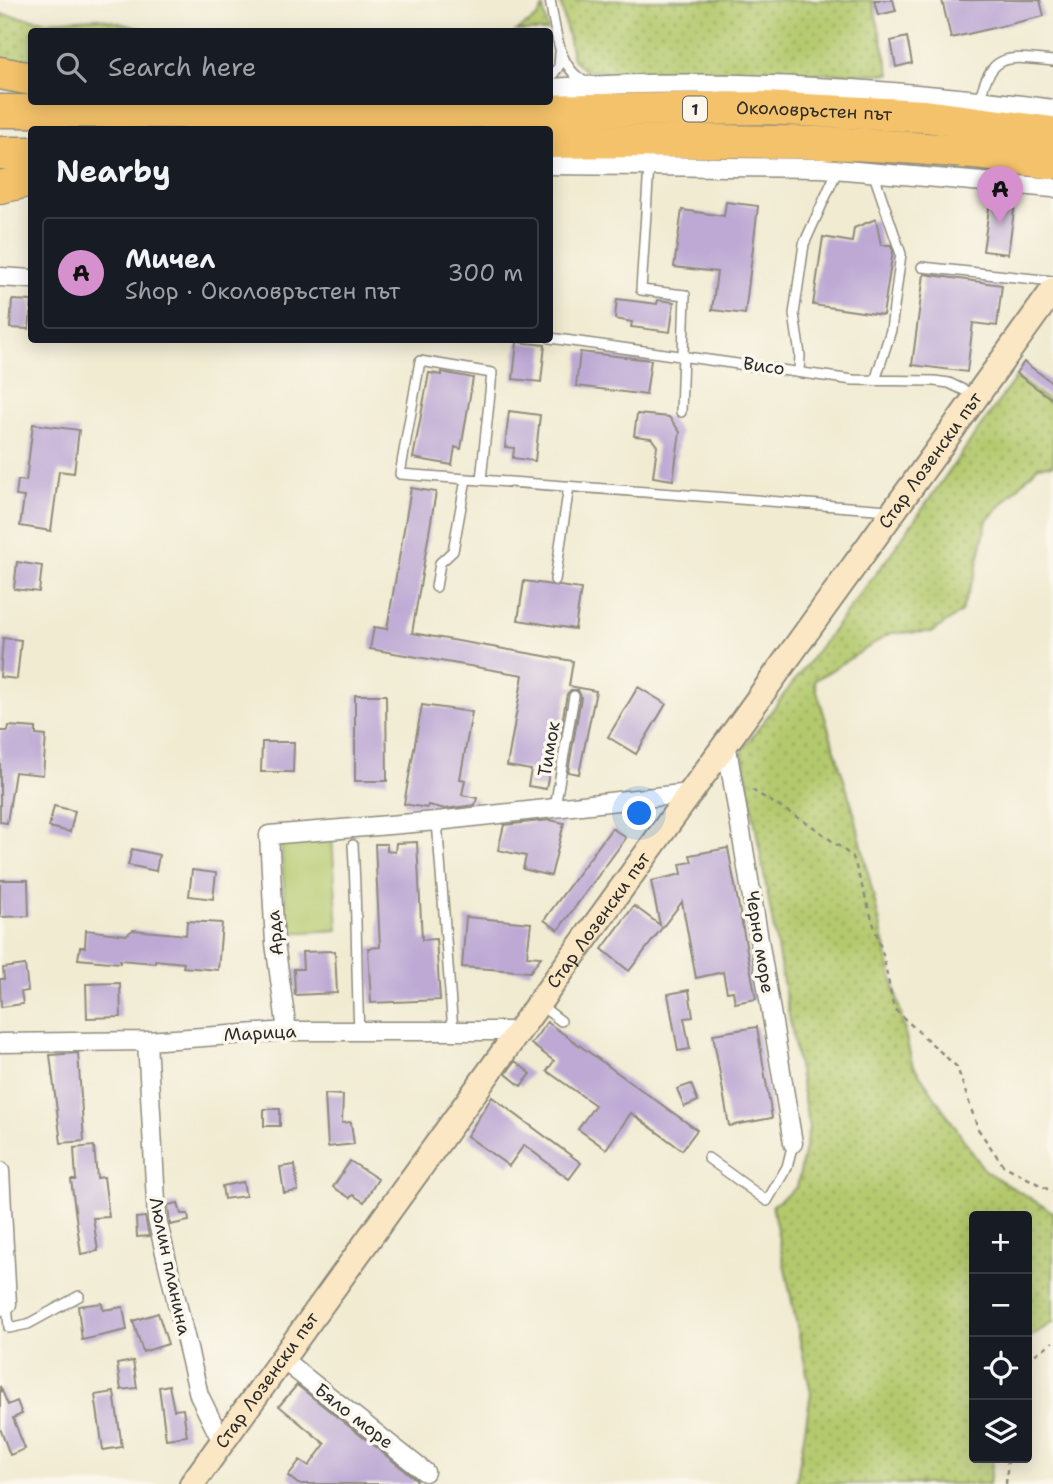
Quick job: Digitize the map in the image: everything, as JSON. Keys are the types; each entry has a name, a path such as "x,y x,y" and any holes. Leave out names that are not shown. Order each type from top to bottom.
{"highway":[{"path":"0,73 28,78"},
{"path":"184,105 237,113"},
{"name":"Околовръстен път","path":"0,111 363,113 764,108 925,116 1033,140 1053,163"},
{"name":"Околовръстен път","path":"553,142 1033,140"},
{"path":"0,153 28,153"},
{"path":"0,187 28,181"}],"street":[{"name":"Околовръстен път","path":"553,88 597,85 796,85 979,99 1053,109"},
{"name":"Околовръстен път","path":"363,113 423,105"},
{"path":"553,165 838,169 1053,188"},
{"path":"1032,188 1053,195"},
{"path":"0,277 28,279"},
{"name":"Стар Лозенски път","path":"192,1484 1052,291"},
{"name":"Черно море","path":"726,742 793,1143"},
{"path":"437,821 690,793"},
{"name":"Арда","path":"287,1031 275,943 269,835 437,821"},
{"name":"Марица","path":"0,1043 147,1041 287,1031 520,1031"},
{"name":"Люлин планина","path":"147,1041 157,1219 199,1395 222,1442"},
{"path":"0,1171 3,1305"},
{"name":"Бяло море","path":"282,1359 425,1472"}],"lane":[{"path":"550,0 560,48 571,72 597,85"},
{"path":"553,75 559,66 560,48"},
{"path":"979,99 986,73 999,62 1020,58 1053,61"},
{"path":"649,166 641,290 685,295 681,412"},
{"path":"799,371 800,355 794,314 804,244 838,169"},
{"path":"873,172 901,254 891,330 875,381"},
{"path":"922,267 1052,291"},
{"name":"Висо","path":"553,338 875,381 949,383 976,396"},
{"path":"481,480 492,373 420,360 400,474 895,511"},
{"path":"436,587 440,563 453,551 466,479"},
{"path":"555,580 569,486"},
{"name":"Тимок","path":"555,807 574,696"},
{"path":"437,821 453,1031"},
{"path":"353,845 359,936 356,954 359,1031"},
{"path":"539,1004 561,1021"},
{"path":"708,1158 767,1201 787,1167 793,1143"},
{"path":"3,1305 9,1328 28,1324 79,1296"}],"path":[{"path":"733,781 815,828 852,857 883,954 894,1009 957,1067 978,1129 1003,1165 1053,1192"},
{"path":"1032,1357 1053,1342"},
{"path":"1006,1484 1008,1463"}],"green space":[{"path":"560,0 872,0 890,74 585,71 573,59"},
{"path":"543,7 547,28 521,28 538,17"},
{"path":"0,14 45,21 99,18 140,28 28,28 28,69 0,63"},
{"path":"1016,377 1053,404 1053,465 1038,466 987,520 975,575 961,612 932,632 891,633 814,681 855,816 912,1063 985,1171 1053,1212 1053,1322 1032,1336 1032,1211 969,1211 969,1463 992,1463 989,1484 796,1484 811,1393 772,1206 797,1187 809,1128 742,750 889,556"},
{"path":"332,838 338,930 287,933 281,842"}],"building":[{"path":"874,0 893,0 896,11 878,15"},
{"path":"942,0 1040,0 1044,16 951,38"},
{"path":"907,37 912,63 896,67 891,41"},
{"path":"991,194 1016,197 1008,254 983,251"},
{"path":"726,202 758,206 745,314 712,310 717,272 674,267 682,210 724,216"},
{"path":"876,219 881,245 891,245 893,251 883,315 813,305 823,237 852,242 854,228"},
{"path":"924,274 1002,285 997,326 973,323 967,372 912,365"},
{"path":"617,299 657,304 658,300 674,302 670,332 631,327 632,322 615,319"},
{"path":"12,300 28,301 28,329 10,328"},
{"path":"517,343 545,345 541,382 513,379"},
{"path":"580,352 651,360 646,395 576,386"},
{"path":"1024,362 1053,383 1053,400 1016,373"},
{"path":"442,372 473,378 461,449 455,447 452,465 413,458 429,373 442,375"},
{"path":"509,411 540,415 535,461 513,458 514,448 505,447"},
{"path":"637,414 669,417 680,432 673,480 653,477 657,446 651,438 634,436"},
{"path":"33,424 79,430 74,473 59,471 51,531 20,526 24,497 16,496 18,480 26,481"},
{"path":"411,488 436,492 412,633 573,661 569,686 596,691 579,774 568,772 581,697 578,690 571,690 567,694 554,769 550,768 546,789 528,786 531,770 507,766 523,675 370,649 374,627 387,629"},
{"path":"17,562 42,566 39,592 14,589"},
{"path":"524,581 581,589 575,629 518,620"},
{"path":"3,638 21,640 17,679 0,677"},
{"path":"638,687 666,704 636,754 608,737"},
{"path":"355,695 386,695 387,781 355,781"},
{"path":"422,705 472,712 460,779 465,780 462,795 477,798 475,805 445,809 404,804"},
{"path":"9,726 36,728 36,735 46,736 43,775 15,772 7,823 0,822 0,731 8,731"},
{"path":"262,742 294,742 293,772 261,772"},
{"path":"54,806 75,811 70,832 49,827"},
{"path":"550,820 564,823 551,876 523,869 526,856 498,850 504,825"},
{"path":"612,828 626,838 558,930 544,920"},
{"path":"417,842 422,940 436,939 440,1000 371,1003 368,948 380,947 375,844 387,844 387,851 395,852 396,843"},
{"path":"728,848 756,999 735,1003 733,991 727,992 723,972 696,978 682,902 629,971 602,949 634,906 660,925 651,881 682,874 680,864 692,862 690,855"},
{"path":"132,849 159,855 156,871 128,865"},
{"path":"192,870 216,873 213,899 189,896"},
{"path":"0,880 28,880 29,916 0,917"},
{"path":"466,917 531,923 527,956 541,957 530,972 462,967"},
{"path":"187,921 222,923 218,970 183,967 184,963 155,960 155,963 120,960 120,963 78,959 80,947 85,947 86,930 126,935 133,930 186,935"},
{"path":"335,951 337,993 295,995 294,969 303,969 302,952"},
{"path":"25,965 28,991 21,992 23,1004 1,1007 0,979 4,979 3,968"},
{"path":"120,983 121,1017 87,1018 86,984"},
{"path":"689,990 693,1017 684,1018 690,1049 678,1051 668,994"},
{"path":"547,1022 697,1130 682,1150 631,1113 606,1149 578,1129 595,1105 547,1071 554,1061 531,1044"},
{"path":"757,1027 772,1118 729,1126 713,1034"},
{"path":"78,1053 84,1141 61,1143 50,1055"},
{"path":"515,1061 531,1074 521,1086 506,1074"},
{"path":"691,1084 698,1101 684,1107 677,1089"},
{"path":"325,1094 343,1095 342,1123 351,1122 354,1144 328,1147"},
{"path":"492,1097 581,1163 569,1179 524,1145 509,1166 467,1136"},
{"path":"264,1109 280,1109 280,1126 264,1126"},
{"path":"94,1146 97,1178 104,1177 109,1217 93,1218 98,1251 81,1254 71,1180 76,1180 74,1148"},
{"path":"350,1161 378,1179 364,1202 353,1195 350,1198 333,1187"},
{"path":"295,1165 298,1191 284,1193 280,1167"},
{"path":"243,1182 246,1196 224,1199 222,1186"},
{"path":"178,1203 181,1214 188,1214 189,1221 170,1225 168,1205"},
{"path":"145,1217 149,1236 137,1237 136,1218"},
{"path":"102,1303 103,1310 123,1307 127,1330 82,1340 78,1306"},
{"path":"158,1313 168,1344 143,1352 133,1321"},
{"path":"133,1361 137,1388 121,1390 117,1364"},
{"path":"169,1385 174,1410 183,1409 187,1436 166,1439 159,1387"},
{"path":"297,1385 417,1480 414,1484 298,1484 288,1476 300,1460 309,1466 325,1444 279,1406"},
{"path":"0,1386 8,1405 17,1401 22,1414 13,1418 25,1449 10,1455 0,1428"},
{"path":"114,1392 122,1447 103,1450 95,1395"}],"place":[{"name":"Мичел","path":"1000,224"}]}
